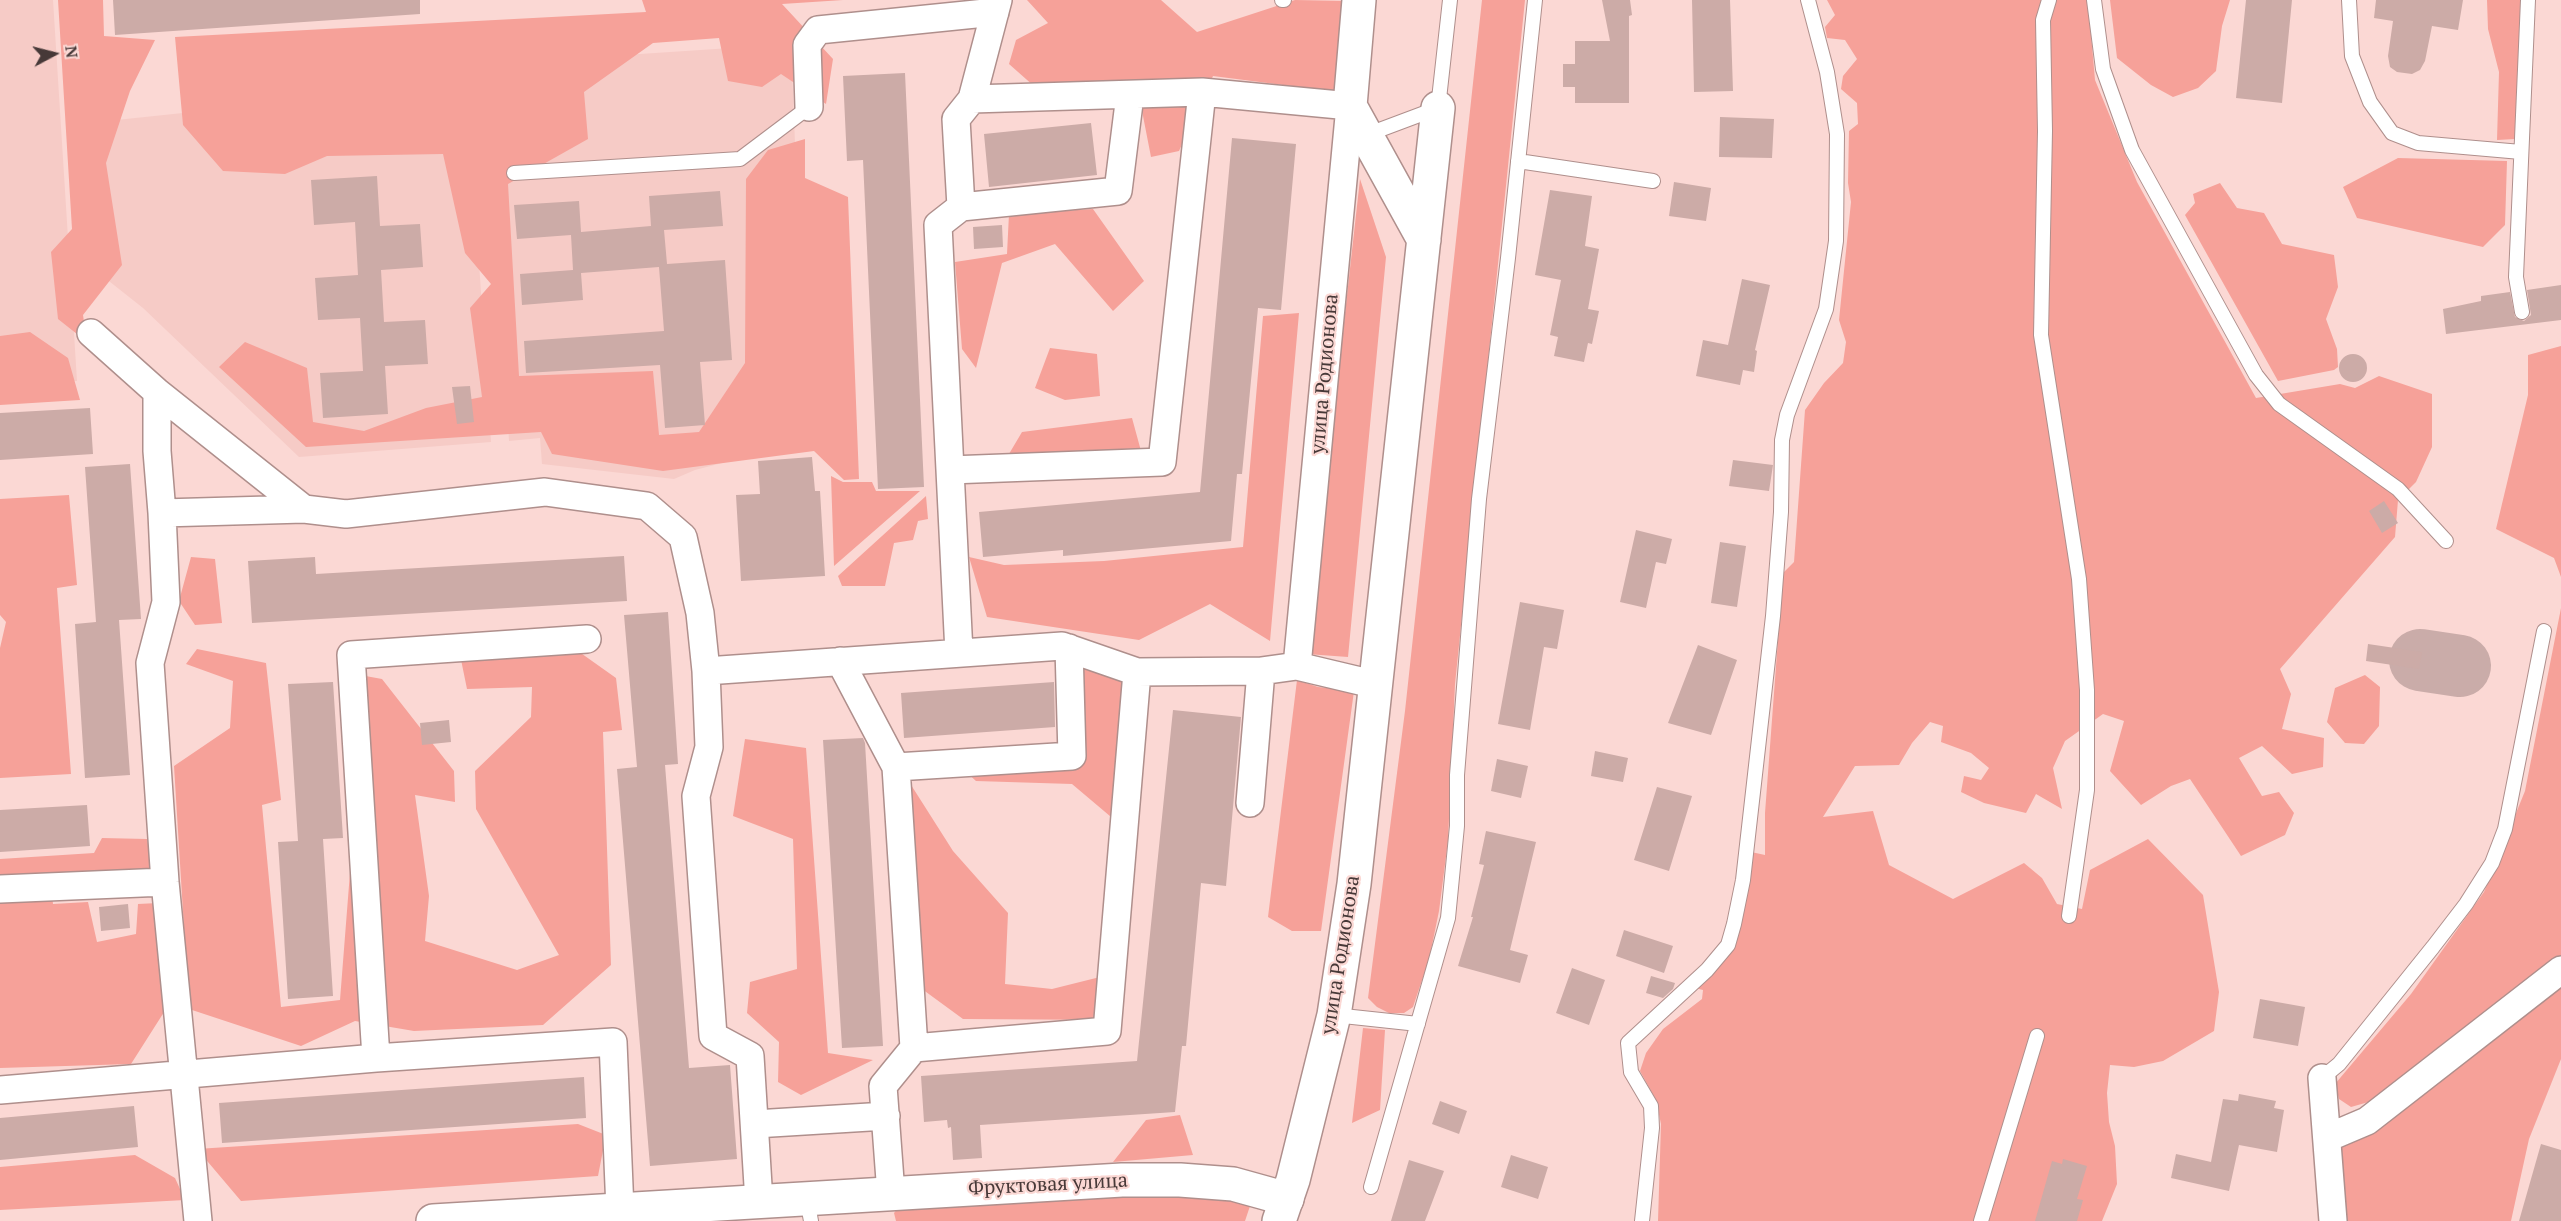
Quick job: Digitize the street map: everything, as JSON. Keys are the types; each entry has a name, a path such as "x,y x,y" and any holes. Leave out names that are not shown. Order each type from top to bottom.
{"main road":[{"name":"улица Родионова","path":"1350,106 1359,0"},
{"path":"1350,106 1424,240"},
{"name":"улица Родионова","path":"1283,1210 1334,1015 1354,884 1438,108"},
{"name":"Фруктовая улица","path":"434,1221 542,1218 620,1210 665,1214 759,1202 809,1210 887,1208 1122,1180 1180,1180 1233,1184 1283,1210"},
{"path":"809,1210 847,1221"}],"street":[{"path":"808,107 807,45 818,30 997,6 972,99 956,118 961,207"},
{"path":"972,99 1202,92 1350,106"},
{"path":"950,470 1162,462 1202,92"},
{"path":"959,653 938,225 961,207 1118,191 1130,95"},
{"name":"улица Родионова","path":"1297,666 1350,106"},
{"path":"91,333 157,392 304,509"},
{"path":"157,392 157,451 166,602 150,663 165,882 198,1221"},
{"path":"162,513 304,509 346,514 545,492 647,506 683,537 700,613 706,671 710,747 696,796 712,1036 750,1056 759,1202"},
{"path":"376,1058 351,655 587,639"},
{"path":"706,671 1062,646 1137,672 1261,671 1297,666 1377,685"},
{"path":"896,767 1072,756 1069,648"},
{"path":"840,661 896,767 914,1048 884,1086 887,1208"},
{"path":"1250,803 1261,671"},
{"path":"914,1048 1107,1031 1137,672"},
{"path":"0,889 165,882"},
{"path":"2327,1138 2367,1121 2561,970"},
{"path":"0,1090 183,1073 613,1042 620,1210"},
{"path":"2322,1078 2333,1221"},
{"path":"755,1124 886,1116"}],"lane":[{"name":"улица Родионова","path":"1438,108 1450,0"},
{"path":"1371,1187 1448,918 1457,826 1457,775 1479,499 1535,0"},
{"path":"1642,1221 1652,1128 1651,1106 1631,1072 1628,1043 1707,970 1728,945 1734,924 1743,880 1773,616 1781,512 1782,440 1787,415 1826,309 1836,241 1837,134 1827,72 1808,0"},
{"path":"2049,0 2043,20 2045,131 2041,335 2079,579 2087,690 2087,790 2069,916"},
{"path":"2094,0 2103,69 2132,150 2256,375 2279,404 2398,489 2446,541"},
{"path":"2349,0 2352,56 2370,102 2392,133 2418,143 2522,152"},
{"path":"2522,312 2516,277 2528,0"},
{"path":"514,173 740,159 808,107"},
{"path":"1366,135 1438,108"},
{"path":"1518,161 1653,181"},
{"path":"2322,1078 2339,1064 2433,947 2466,904 2492,863 2505,829 2544,631"},
{"path":"1334,1015 1418,1024"},
{"path":"1981,1221 2037,1036"}],"shaded area":[{"path":"0,0 53,0 77,381 0,384"},
{"path":"58,0 103,0 104,36 155,40 130,91 106,163 122,265 83,315 87,342 58,319 51,252 72,229"},
{"path":"642,0 843,0 782,4 833,59 826,104 781,74 762,87 728,81 719,38 653,43 584,92 588,139 508,184 519,376 653,371 659,435 699,432 745,363 746,179 768,150 805,139 805,178 848,197 859,479 844,480 814,451 663,471 552,454 541,432 306,447 219,367 245,342 307,368 313,422 364,431 426,408 482,397 470,308 491,284 465,253 443,154 327,156 285,174 223,171 183,125 175,37 646,12"},
{"path":"1027,0 1161,0 1197,32 1295,0 1346,1 1338,92 1213,76 1179,151 1151,157 1136,80 1035,87 1009,64 1016,40 1048,23"},
{"path":"1482,0 1525,0 1455,684 1448,841 1439,911 1429,960 1413,1007 1404,1013 1389,1013 1377,1007 1368,998 1405,711"},
{"path":"1827,0 2088,0 2095,80 2137,182 2256,398 2340,384 2355,388 2379,376 2432,394 2432,447 2416,482 2398,500 2395,537 2280,669 2291,694 2282,729 2324,738 2323,767 2292,774 2262,746 2239,758 2262,796 2279,792 2294,813 2285,835 2241,856 2190,779 2171,786 2141,805 2110,771 2124,721 2103,714 2065,741 2053,768 2062,809 2036,794 2026,813 1984,803 1961,792 1964,776 1981,780 1989,768 1971,753 1941,742 1943,726 1930,722 1912,743 1899,765 1855,766 1823,817 1873,811 1889,865 1953,899 2024,863 2042,878 2057,904 2082,909 2090,870 2148,839 2203,895 2219,992 2214,1031 2163,1061 2134,1067 2110,1065 2107,1093 2109,1122 2115,1146 2117,1184 2102,1221 1658,1221 1661,1124 1656,1100 1640,1071 1646,1053 1663,1029 1702,999 1703,990 1687,986 1720,948 1731,913 1742,850 1765,855 1765,813 1783,573 1794,562 1805,410 1824,383 1843,363 1846,342 1839,320 1851,202 1848,183 1849,131 1858,124 1857,103 1841,89 1843,76 1857,59 1845,40 1827,38 1825,27 1835,15"},
{"path":"2110,0 2230,0 2222,26 2216,71 2198,88 2173,97 2151,85 2117,58"},
{"path":"2487,0 2522,0 2515,139 2497,140 2499,72 2488,29"},
{"path":"791,44 807,441 695,470 674,479 542,464 540,438 509,441 489,64"},
{"path":"467,83 491,442 299,457 143,308 100,274 88,123"},
{"path":"2398,158 2507,161 2505,225 2483,247 2357,218 2343,187"},
{"path":"1360,179 1386,257 1348,657 1307,654"},
{"path":"2220,183 2237,208 2264,213 2282,244 2334,255 2338,287 2326,319 2337,349 2338,367 2334,370 2278,381 2185,215 2195,203 2193,194"},
{"path":"1093,209 1144,281 1113,311 1055,244 1002,263 976,368 962,349 955,262 1007,254 1009,214"},
{"path":"1299,313 1270,641 1210,604 1139,640 987,617 969,557 1004,565 1104,561 1243,547 1263,316"},
{"path":"30,332 68,358 80,400 0,405 0,336"},
{"path":"2561,346 2561,577 2554,558 2496,529 2528,395 2528,355"},
{"path":"1050,348 1097,354 1100,396 1065,400 1035,388"},
{"path":"1132,418 1141,451 1006,459 1022,432"},
{"path":"831,476 843,482 872,482 876,491 920,491 834,566"},
{"path":"69,495 77,585 57,588 71,774 0,778 0,648 6,622 0,615 0,499"},
{"path":"926,496 928,519 918,521 913,540 894,543 885,586 842,586 838,576"},
{"path":"191,557 215,559 222,623 195,625 179,601"},
{"path":"2561,608 2561,958 2372,1101 2351,1107 2339,1099 2335,1084 2411,994 2484,892 2525,791"},
{"path":"561,639 616,678 622,730 603,732 611,965 543,1025 414,1031 355,1021 301,1046 189,1009 174,766 230,728 233,681 186,664 197,649 266,663 281,800 262,805 281,1007 340,1000 352,847 360,675 382,679 454,771 455,802 415,795 429,896 425,941 517,970 559,955 476,809 475,771 531,717 532,687 467,689 457,640"},
{"path":"1067,666 1124,678 1117,822 1072,784 976,781 964,770 1078,744"},
{"path":"2365,675 2380,687 2379,726 2364,744 2345,743 2327,722 2335,688"},
{"path":"1297,680 1318,687 1354,691 1321,931 1292,931 1268,917"},
{"path":"745,739 806,748 828,1053 873,1060 801,1095 778,1082 779,1042 747,1013 750,982 797,969 793,839 733,816"},
{"path":"906,777 953,851 1008,913 1005,984 1052,989 1124,971 1120,1020 963,1019 922,989"},
{"path":"102,838 147,839 154,871 0,880 0,859 94,853"},
{"path":"52,895 53,904 88,902 97,942 136,934 138,904 158,903 166,1009 131,1064 0,1068 0,899"},
{"path":"2561,979 2561,1059 2529,1139 2511,1221 2339,1221 2334,1151"},
{"path":"1363,1028 1385,1030 1380,1110 1352,1123"},
{"path":"1180,1115 1193,1155 1113,1162 1146,1120"},
{"path":"578,1124 606,1135 598,1176 241,1201 197,1149"},
{"path":"135,1155 175,1178 185,1200 0,1210 0,1167"},
{"path":"1185,1191 1251,1203 1245,1221 896,1221 894,1213 900,1206"}],"building":[{"path":"113,0 420,0 420,14 115,35"},
{"path":"1602,0 1630,0 1632,15 1629,16 1629,103 1575,103 1575,87 1563,87 1563,64 1575,64 1575,41 1610,41"},
{"path":"1692,0 1730,0 1733,91 1694,92"},
{"path":"2246,0 2292,0 2282,103 2236,98"},
{"path":"2376,0 2463,0 2458,30 2432,26 2425,61 2420,70 2412,74 2397,72 2390,67 2388,56 2393,21 2374,18"},
{"path":"905,73 924,487 878,489 863,160 847,161 843,76"},
{"path":"1720,117 1774,119 1772,158 1719,157"},
{"path":"1091,123 1097,175 989,187 984,134"},
{"path":"1232,138 1296,144 1281,310 1258,308 1242,474 1237,474 1231,541 1063,556 1063,550 983,557 979,512 1200,492"},
{"path":"377,176 380,226 420,224 423,267 381,270 384,322 425,320 428,364 385,366 388,414 323,418 320,373 363,371 360,318 318,320 315,278 358,275 355,222 314,225 311,180"},
{"path":"1674,182 1711,188 1706,221 1669,216"},
{"path":"1550,190 1592,196 1585,246 1599,249 1588,309 1599,311 1592,344 1588,343 1584,362 1554,356 1558,337 1550,335 1561,280 1535,275"},
{"path":"720,191 723,226 664,230 667,264 725,260 732,360 700,362 705,425 665,428 660,365 526,373 524,341 664,331 659,267 581,273 583,300 522,305 520,274 573,270 571,235 517,239 514,205 579,201 581,232 651,226 649,196"},
{"path":"1002,225 1003,247 974,249 973,227"},
{"path":"1742,279 1770,285 1755,350 1757,351 1754,372 1743,370 1740,385 1696,376 1703,340 1728,345"},
{"path":"2561,285 2561,320 2446,334 2443,309 2481,301 2481,296 2510,292 2515,317 2524,321 2531,315 2527,290"},
{"path":"2353,354 2363,358 2367,368 2363,378 2353,382 2343,378 2339,368 2343,358"},
{"path":"470,386 474,422 457,424 452,387"},
{"path":"90,408 93,454 0,460 0,413"},
{"path":"812,457 815,491 820,491 825,576 741,581 736,495 760,494 758,461"},
{"path":"1733,460 1773,465 1769,491 1729,486"},
{"path":"130,464 141,619 119,620 130,775 85,778 75,624 96,622 85,467"},
{"path":"2384,501 2398,523 2382,533 2369,511"},
{"path":"1636,530 1672,539 1666,564 1656,562 1646,608 1620,602"},
{"path":"1720,542 1746,546 1737,607 1711,603"},
{"path":"624,556 627,601 252,623 248,561 315,557 316,574"},
{"path":"1520,602 1564,610 1557,649 1544,647 1530,730 1498,724"},
{"path":"668,612 678,764 665,765 689,1068 730,1065 737,1159 650,1166 617,769 637,767 624,615"},
{"path":"2368,644 2422,652 2419,669 2366,661"},
{"path":"1698,645 1737,660 1711,735 1668,723"},
{"path":"333,682 343,838 323,839 333,996 288,999 278,842 298,841 288,684"},
{"path":"1054,682 1055,727 904,738 901,693"},
{"path":"1173,710 1241,717 1226,886 1201,883 1186,1046 1182,1046 1175,1112 980,1125 982,1158 953,1160 951,1127 948,1128 947,1120 924,1122 921,1076 1137,1061"},
{"path":"449,720 451,742 422,745 420,723"},
{"path":"863,738 883,1046 842,1048 823,740"},
{"path":"1595,751 1628,758 1623,782 1591,776"},
{"path":"1497,759 1528,766 1521,798 1491,791"},
{"path":"1657,787 1692,796 1669,871 1634,860"},
{"path":"87,805 90,846 0,852 0,810"},
{"path":"1486,831 1536,842 1510,950 1528,955 1520,983 1458,966 1473,917 1471,917 1484,865 1479,864"},
{"path":"128,904 130,928 101,931 99,907"},
{"path":"1624,930 1673,946 1664,973 1616,956"},
{"path":"1572,968 1605,980 1589,1025 1556,1013"},
{"path":"1651,976 1675,983 1673,989 1663,998 1646,993"},
{"path":"2260,999 2305,1007 2298,1046 2253,1038"},
{"path":"584,1077 586,1118 222,1143 219,1103"},
{"path":"2239,1094 2276,1101 2274,1108 2284,1110 2277,1152 2239,1145 2229,1191 2171,1178 2176,1154 2211,1162 2223,1099 2238,1101"},
{"path":"1440,1101 1467,1111 1459,1134 1432,1124"},
{"path":"134,1106 138,1147 0,1160 0,1118"},
{"path":"2541,1144 2561,1150 2561,1221 2519,1221"},
{"path":"1511,1155 1548,1167 1538,1199 1501,1187"},
{"path":"2063,1159 2087,1166 2077,1199 2083,1200 2077,1221 2035,1221 2052,1161 2062,1164"},
{"path":"1409,1160 1444,1171 1425,1221 1391,1221"}],"taxiway":[{"path":"2420,660 2460,666"}]}
